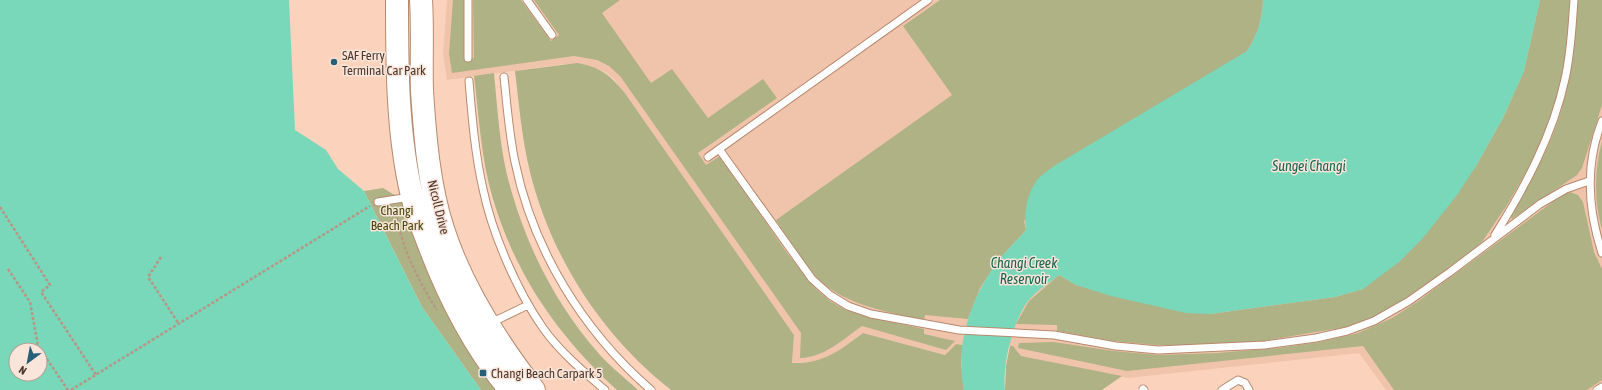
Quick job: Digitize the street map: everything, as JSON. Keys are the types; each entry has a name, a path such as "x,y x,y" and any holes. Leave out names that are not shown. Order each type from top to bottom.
{"main road":[{"name":"Nicoll Drive","path":"397,0 398,72 403,142 423,195 443,228 490,366 510,390"},
{"name":"Nicoll Drive","path":"422,0 422,90 426,136 423,195"},
{"name":"Nicoll Drive","path":"477,326 507,355 534,390"}],"lane":[{"path":"468,0 468,58"},
{"path":"527,0 552,35"},
{"path":"708,157 928,0"},
{"path":"1493,239 1538,160 1554,120 1566,78 1574,0"},
{"path":"504,77 515,162 526,205 554,270 585,318 616,356 651,390"},
{"path":"469,81 475,146 483,190 498,239 528,304 558,346 605,390"},
{"path":"1602,121 1594,149 1589,182 1594,228 1602,253"},
{"path":"719,149 798,262 812,279 830,295 848,306 871,314 958,330 1054,335 1116,346 1158,350 1265,345 1316,338 1347,331 1374,321 1409,301 1540,204 1566,189 1589,182"},
{"path":"378,202 423,195"},
{"path":"477,326 499,319 528,304"},
{"path":"1222,390 1238,380 1245,384 1250,390"},
{"path":"1598,390 1602,387"}],"path":[{"path":"8,269 30,302 38,346 69,390 96,375 378,202"},
{"path":"0,207 50,285 41,292 96,375"},
{"path":"161,257 148,277 179,324"}],"shaded area":[{"path":"447,0 1602,0 1602,390 1386,390 1359,353 1128,378 1021,356 1012,346 956,344 945,355 863,333 826,359 815,362 792,363 794,335 614,79 605,72 591,66 564,64 447,80 443,54"}],"green space":[{"path":"453,0 464,0 464,60 474,58 473,0 521,0 551,41 559,35 534,0 620,0 602,13 651,83 672,69 708,118 763,79 777,98 698,153 706,165 720,156 787,253 816,289 830,301 846,310 868,317 924,329 924,334 955,341 946,350 862,326 833,347 817,355 800,358 801,333 620,76 609,66 597,60 574,56 452,73 449,54"},
{"path":"940,0 1263,0 1259,27 1247,51 1024,221 1026,230 1001,257 980,288 968,319 925,315 924,321 863,305 834,292 811,271 776,220 952,95 903,26"},
{"path":"1540,0 1571,0 1566,51 1558,99 1537,154 1507,205 1482,242 1468,254 1409,296 1374,318 1346,327 1263,341 1209,345 1156,345 1113,341 1057,331 1057,325 1016,324 1029,301 1059,275 1076,285 1210,314 1335,297 1363,289 1476,166 1503,118 1524,71"},
{"path":"1578,0 1602,0 1602,105 1582,168 1577,175 1512,219 1510,215 1541,161 1552,138 1561,111 1572,64"},
{"path":"577,63 604,72 614,80 624,92 794,335 792,363 803,363 822,359 838,351 863,333 945,355 956,344 963,345 961,362 964,390 671,390 646,369 623,345 582,293 551,234 539,204 527,160 515,71"},
{"path":"494,73 500,134 508,179 527,237 547,279 571,319 600,355 638,390 617,390 576,348 542,303 514,254 493,199 489,184 479,122 474,76"},
{"path":"1602,141 1602,230 1596,196 1596,174"},
{"name":"Changi Beach Park","path":"383,188 411,205 444,296 482,373 500,390 481,390 422,307 364,191"},
{"path":"1570,192 1578,195 1583,202 1594,252 1602,269 1602,380 1587,390 1394,390 1363,346 1127,371 1018,348 1019,343 1054,342 1114,351 1158,355 1217,353 1278,348 1320,342 1358,333 1392,318 1417,302 1562,195"},
{"path":"1010,346 1013,346 1021,356 1122,376 1102,390 1005,390 1006,366"}],"water":[{"path":"0,0 289,0 295,130 326,150 338,169 364,191 422,307 481,390 0,390"},
{"name":"Sungei Changi","path":"1263,0 1540,0 1524,71 1503,118 1476,166 1457,195 1423,238 1399,262 1363,289 1335,297 1210,314 1186,313 1111,296 1076,285 1059,275 1031,297 1018,320 1013,331 1007,356 1005,368 1005,390 964,390 961,355 968,320 974,303 991,271 1001,257 1026,230 1025,218 1027,201 1035,182 1054,166 1247,51 1259,27"}],"place":[{"name":"SAF Ferry Terminal Car Park","path":"334,62"},
{"name":"Changi Beach Carpark 5","path":"483,373"}],"water label":[{"name":"Changi Creek Reservoir","path":"1024,272"}]}
